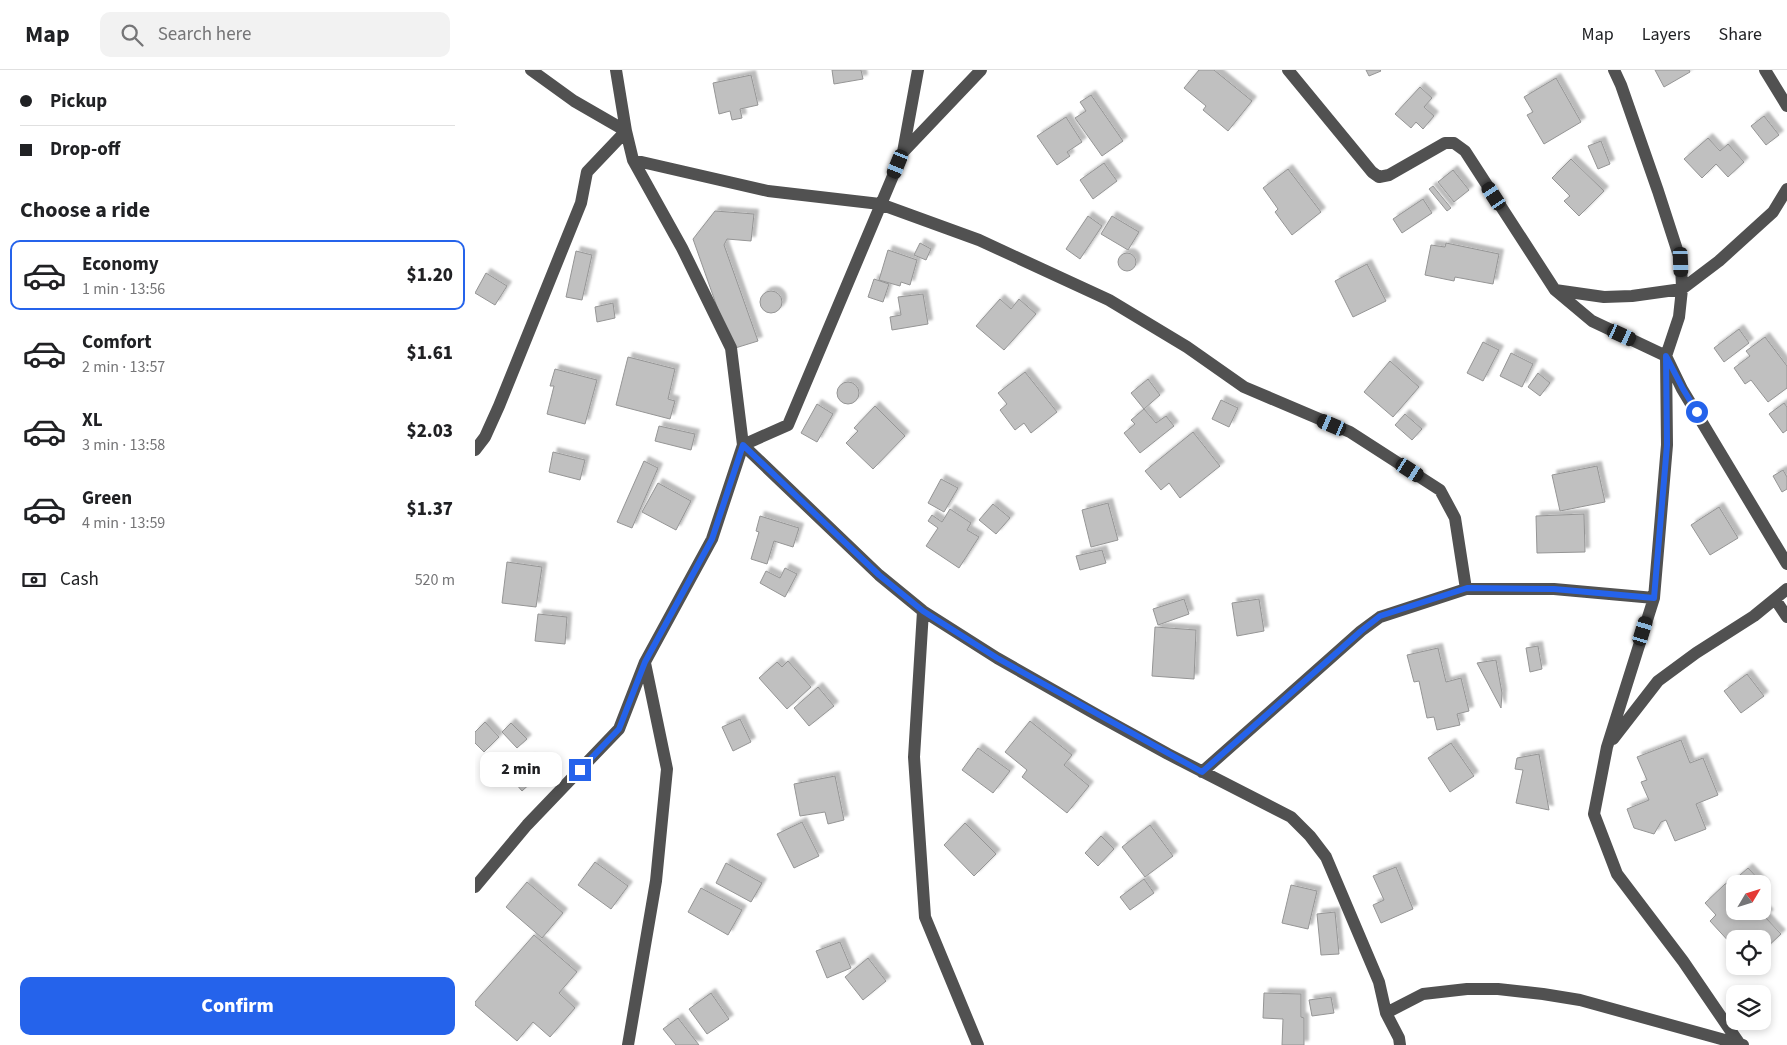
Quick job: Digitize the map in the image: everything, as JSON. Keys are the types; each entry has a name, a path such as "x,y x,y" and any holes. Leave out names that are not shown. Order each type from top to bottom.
{"street":[{"path":"531,70 574,101 625,131"},
{"path":"475,887 527,826 619,729 645,662 712,539 743,445 731,348 682,248 633,160 625,131 616,70"},
{"path":"743,445 788,425 903,152 918,70"},
{"path":"903,152 981,70"},
{"path":"1288,70 1372,172 1379,177 1389,175 1445,143 1454,143 1465,152 1555,290 1592,321 1666,356 1683,389 1787,564"},
{"path":"1614,70 1658,191 1681,262 1682,289 1679,316 1666,356 1667,445 1654,598 1607,747 1594,814 1617,874 1683,961 1741,1044"},
{"path":"1765,70 1787,106"},
{"path":"475,450 485,437 499,406 581,203 587,172 625,131"},
{"path":"633,160 768,191 880,204 979,240 1109,300 1187,347 1244,387 1350,432 1440,490 1455,518 1467,588"},
{"path":"1555,290 1604,297 1632,296 1682,289 1719,261 1773,212 1787,189"},
{"path":"743,445 879,575 923,611 997,658 1202,772 1291,817 1310,836 1326,857 1367,950 1379,982 1386,1013 1399,1038 1400,1045"},
{"path":"1202,772 1380,616 1467,588 1554,589 1654,598"},
{"path":"1607,747 1658,681 1696,653 1755,616 1787,589"},
{"path":"1775,599 1787,617"},
{"path":"923,611 914,758 925,917 978,1045"},
{"path":"628,1045 657,881 667,769 645,662"},
{"path":"1386,1013 1423,994 1467,989 1498,989 1580,1000 1741,1044"}],"building":[{"path":"832,70 861,70 863,79 834,84"},
{"path":"1199,70 1214,70 1252,101 1228,131 1203,110 1206,106 1184,88"},
{"path":"1366,70 1380,70 1381,71 1369,76"},
{"path":"1655,70 1689,70 1690,72 1664,87"},
{"path":"751,75 758,105 740,109 742,118 732,120 730,111 719,114 713,83"},
{"path":"1556,78 1581,122 1544,144 1527,115 1533,112 1524,97"},
{"path":"1420,87 1432,98 1424,107 1434,116 1423,129 1416,122 1411,128 1395,114"},
{"path":"1091,95 1123,141 1102,156 1075,118 1086,111 1080,102"},
{"path":"1764,116 1779,135 1766,145 1751,126"},
{"path":"1066,117 1082,142 1067,152 1070,156 1057,165 1037,136"},
{"path":"1708,138 1720,151 1728,144 1744,162 1728,177 1716,164 1702,178 1684,159"},
{"path":"1601,141 1610,164 1598,169 1588,146"},
{"path":"1571,159 1604,191 1579,216 1564,201 1570,196 1552,178"},
{"path":"1104,163 1117,181 1093,199 1080,180"},
{"path":"1288,169 1321,212 1292,235 1275,212 1278,209 1263,188"},
{"path":"1453,170 1469,190 1454,202 1438,182"},
{"path":"1433,186 1451,208 1447,211 1429,189"},
{"path":"1423,199 1432,213 1402,233 1393,219"},
{"path":"715,211 754,214 751,241 727,239 724,245 758,341 732,349 693,239"},
{"path":"1088,216 1102,226 1080,259 1066,249"},
{"path":"1112,216 1139,232 1128,250 1101,234"},
{"path":"920,243 931,249 926,260 914,255"},
{"path":"1446,243 1499,254 1493,284 1455,277 1454,281 1425,275 1431,245 1445,247"},
{"path":"888,250 917,260 910,285 901,282 900,286 879,280"},
{"path":"576,251 592,255 582,300 566,297"},
{"path":"1127,253 1133,256 1136,262 1133,268 1127,271 1121,268 1118,262 1121,256"},
{"path":"1367,264 1386,301 1353,317 1335,281"},
{"path":"486,273 507,286 495,305 475,293"},
{"path":"874,279 889,284 883,302 868,297"},
{"path":"771,291 779,294 782,302 779,310 771,313 763,310 760,302 763,294"},
{"path":"923,294 928,324 892,330 890,317 901,315 898,297"},
{"path":"1000,299 1011,309 1019,299 1036,314 1004,350 976,326"},
{"path":"613,303 615,318 597,322 595,307"},
{"path":"1739,329 1749,343 1724,362 1714,348"},
{"path":"1765,337 1787,366 1787,388 1768,402 1751,380 1745,384 1734,368 1750,356 1746,351"},
{"path":"1483,342 1499,350 1483,381 1467,373"},
{"path":"1511,353 1533,364 1522,387 1500,376"},
{"path":"628,357 675,369 668,399 675,401 670,419 616,405"},
{"path":"1390,361 1419,387 1393,417 1364,392"},
{"path":"555,369 597,380 585,424 547,414 554,386 550,386"},
{"path":"1025,372 1057,412 1031,433 1024,423 1015,430 1000,410 1007,404 998,393"},
{"path":"1538,373 1550,383 1540,396 1528,387"},
{"path":"1148,379 1160,395 1144,409 1131,393"},
{"path":"844,382 852,382 859,389 859,397 852,404 844,404 837,397 837,389"},
{"path":"1221,400 1238,408 1229,427 1212,419"},
{"path":"1784,403 1787,407 1787,430 1783,433 1769,414"},
{"path":"817,404 833,414 817,442 801,433"},
{"path":"875,406 905,436 873,469 846,443 858,431 854,428"},
{"path":"1144,409 1156,423 1166,416 1174,426 1140,453 1124,433 1135,424 1131,420"},
{"path":"1405,414 1422,429 1412,440 1395,425"},
{"path":"659,426 695,434 691,450 655,441"},
{"path":"1193,432 1220,466 1180,498 1169,483 1161,490 1145,471"},
{"path":"553,452 585,460 580,480 549,472"},
{"path":"644,461 658,468 632,528 617,522"},
{"path":"1597,466 1605,502 1560,511 1552,475"},
{"path":"1783,470 1787,477 1787,489 1782,492 1773,476"},
{"path":"941,479 958,488 944,512 928,503"},
{"path":"658,483 691,501 676,530 642,512"},
{"path":"1108,503 1118,540 1091,547 1082,510"},
{"path":"993,504 1010,518 996,534 979,520"},
{"path":"1719,507 1738,538 1710,555 1691,525"},
{"path":"950,509 971,523 967,530 979,537 959,568 926,546 938,528 928,521 932,515 942,522"},
{"path":"1584,514 1585,552 1537,553 1536,516"},
{"path":"760,516 799,528 793,547 774,541 767,564 751,559 759,532 756,531"},
{"path":"1102,550 1106,563 1080,570 1076,556"},
{"path":"507,562 542,567 536,607 502,603"},
{"path":"785,568 797,574 785,597 760,583 766,571 780,578"},
{"path":"1184,599 1189,614 1158,625 1153,609"},
{"path":"1259,599 1264,631 1237,636 1232,603"},
{"path":"538,614 567,617 565,644 535,641"},
{"path":"1155,627 1196,630 1194,679 1152,676"},
{"path":"1538,646 1542,669 1530,672 1526,648"},
{"path":"1438,648 1446,682 1461,678 1469,711 1457,714 1460,725 1437,730 1434,717 1427,718 1419,681 1414,682 1407,655"},
{"path":"1496,660 1502,693 1501,708 1477,663"},
{"path":"788,661 811,687 787,709 759,678 777,662 782,667"},
{"path":"1747,674 1764,696 1741,713 1724,691"},
{"path":"818,687 834,706 809,726 794,708"},
{"path":"740,719 751,742 733,751 722,727"},
{"path":"1030,721 1072,755 1064,765 1089,786 1067,813 1022,777 1027,770 1005,752"},
{"path":"485,722 499,737 484,752 475,743 475,732"},
{"path":"511,723 527,739 517,748 502,732"},
{"path":"1681,740 1690,763 1703,758 1718,795 1696,804 1706,829 1675,841 1666,820 1661,822 1654,834 1634,828 1627,809 1649,800 1641,782 1647,780 1637,757"},
{"path":"1451,743 1474,776 1450,792 1428,758"},
{"path":"978,748 1010,771 993,793 962,770"},
{"path":"1539,754 1549,810 1516,803 1523,770 1515,769 1517,758"},
{"path":"531,758 543,772 522,791 510,777"},
{"path":"835,776 844,820 828,824 825,812 800,816 794,784"},
{"path":"802,822 819,856 794,868 777,834"},
{"path":"965,823 996,854 974,876 944,845"},
{"path":"1150,825 1173,856 1145,877 1122,847"},
{"path":"1101,836 1114,849 1098,866 1085,853"},
{"path":"595,862 628,886 611,909 578,885"},
{"path":"726,863 762,883 751,902 716,883"},
{"path":"1396,867 1413,909 1381,923 1373,905 1384,900 1373,876"},
{"path":"1748,868 1755,875 1740,875"},
{"path":"1144,879 1154,893 1130,910 1120,897"},
{"path":"527,882 563,913 542,938 506,907"},
{"path":"1725,884 1726,920 1768,920 1781,934 1771,943 1771,930 1726,930 1726,938 1710,921 1716,915 1705,903"},
{"path":"1291,885 1317,891 1308,929 1282,923"},
{"path":"701,888 742,910 728,935 688,912"},
{"path":"1335,912 1339,954 1321,955 1317,914"},
{"path":"534,935 577,972 559,993 575,1008 550,1037 533,1022 517,1041 475,1005 475,1002"},
{"path":"840,942 851,968 827,978 816,951"},
{"path":"868,958 886,981 863,1000 845,977"},
{"path":"711,993 729,1019 707,1034 689,1009"},
{"path":"1264,993 1301,994 1301,1017 1304,1018 1304,1045 1282,1045 1283,1019 1263,1018"},
{"path":"1331,997 1334,1013 1312,1016 1309,1000"},
{"path":"678,1018 699,1045 676,1045 663,1029"}],"route":[{"path":"580,770 619,729 645,662 712,539 743,445 879,575 923,611 997,658 1202,772 1380,616 1467,588 1554,589 1654,598 1667,445 1666,356 1697,412"}]}
